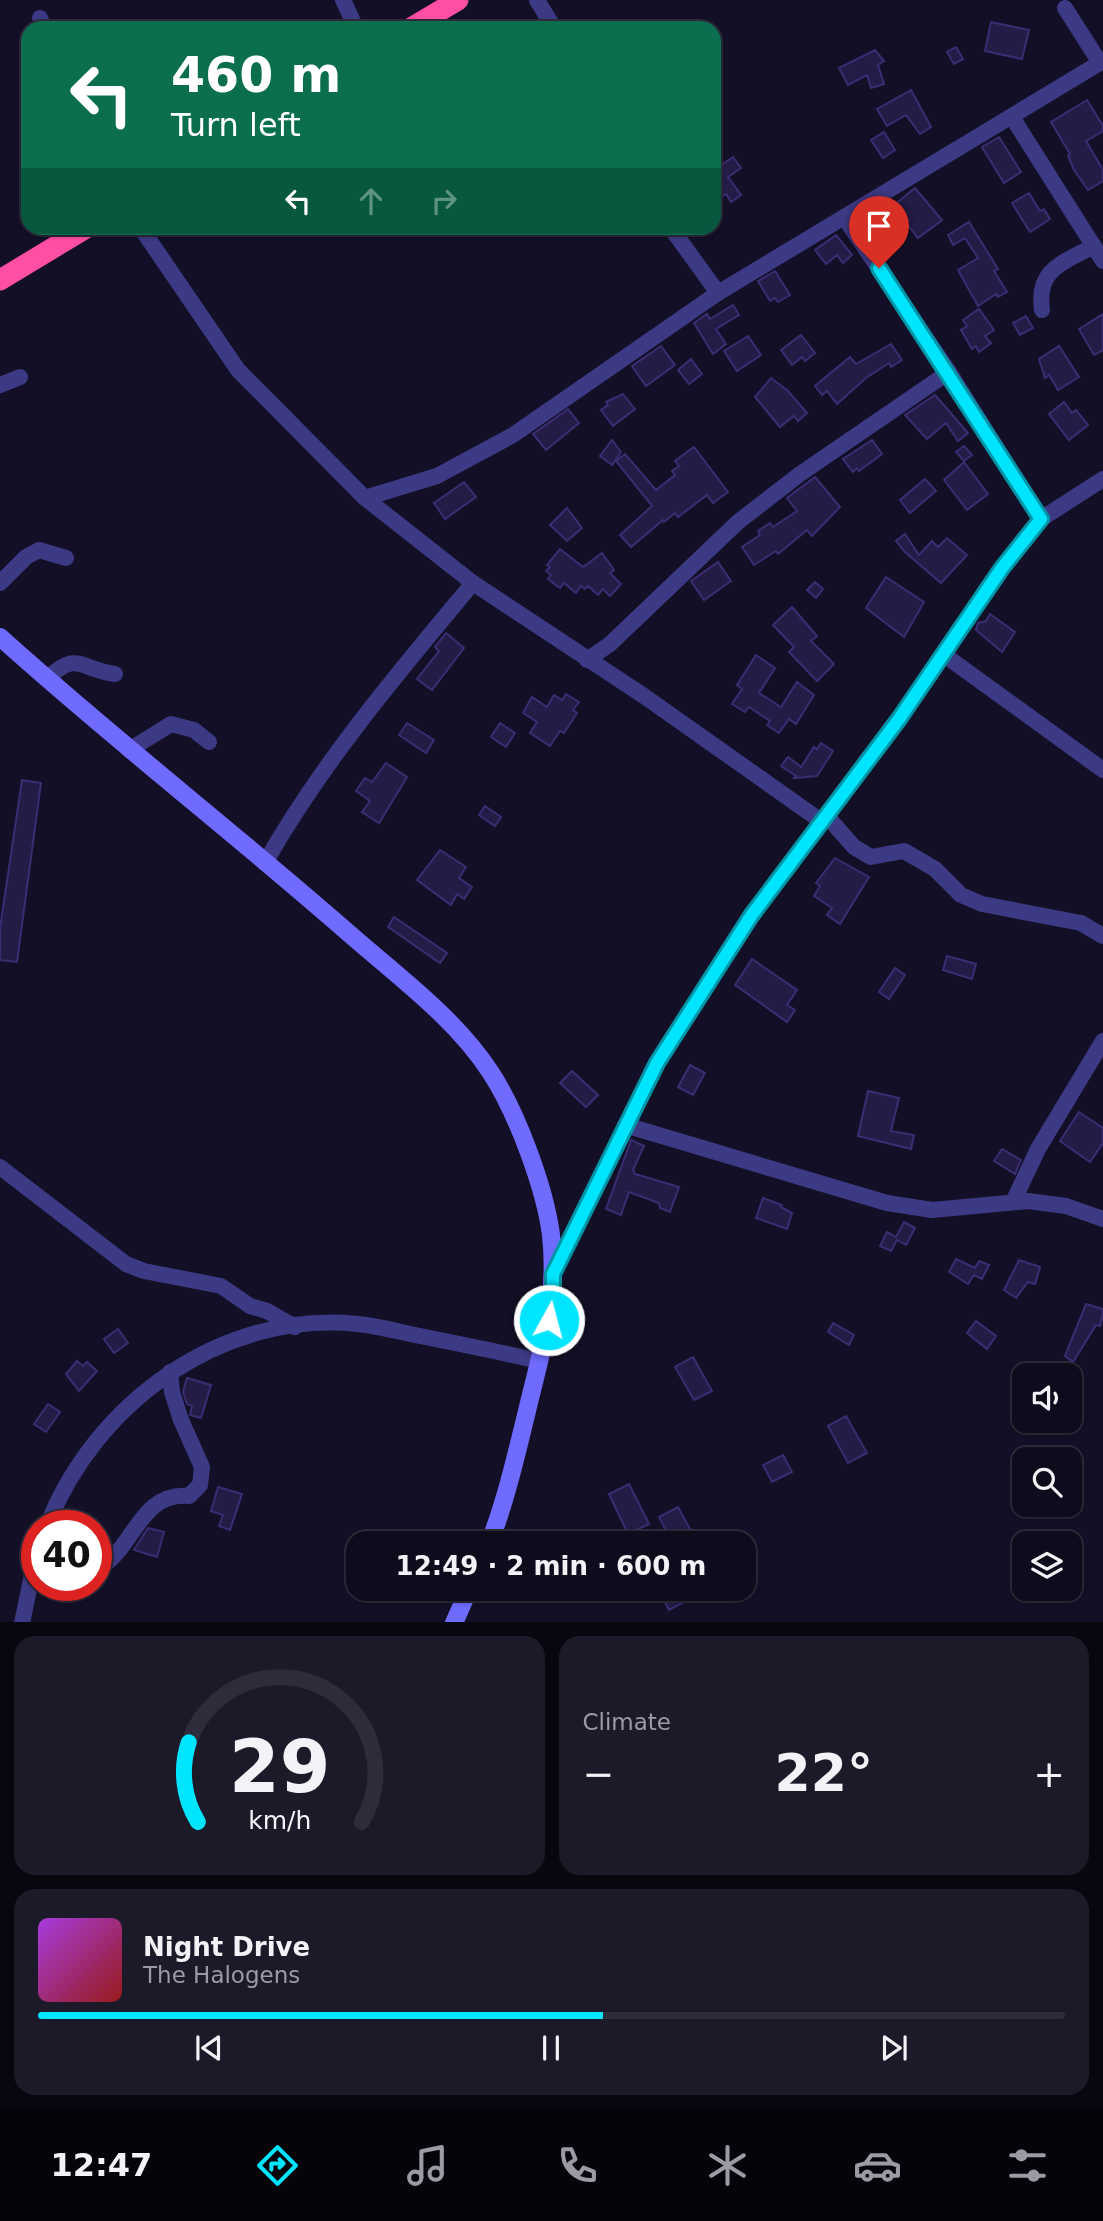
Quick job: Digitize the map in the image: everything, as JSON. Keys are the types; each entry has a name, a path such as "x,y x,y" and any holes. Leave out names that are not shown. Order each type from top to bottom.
{"highway":[{"path":"422,21 457,0"},
{"path":"0,280 74,235"}],"street":[{"path":"343,0 353,21"},
{"path":"537,0 550,21"},
{"path":"365,498 437,476 513,435 718,293 1102,62 1065,8"},
{"path":"1012,117 1103,261"},
{"path":"844,217 949,372 1041,519"},
{"path":"146,235 238,370 365,498 473,583 824,818 854,847 871,857 904,851 935,869 961,895 982,905 1081,923 1103,936"},
{"path":"676,235 718,293"},
{"path":"1042,310 1042,284 1048,274 1094,246"},
{"path":"587,660 610,644 738,522 800,474 949,372"},
{"path":"0,385 20,377"},
{"path":"553,1274 657,1063 751,916 943,654 1002,568 1041,519 1103,479"},
{"path":"0,583 26,557 40,550 66,558"},
{"path":"265,863 288,822 363,718 473,583"},
{"path":"0,637 442,1015 490,1072 538,1177 551,1233 553,1274 553,1299 539,1361 506,1500 494,1531"},
{"path":"943,654 1103,770"},
{"path":"47,679 62,664 71,662 115,674"},
{"path":"129,750 171,724 194,730 209,742"},
{"path":"1013,1202 1038,1149 1103,1041"},
{"path":"625,1125 887,1203 932,1210 1013,1202 1066,1206 1103,1219"},
{"path":"0,1167 126,1264 144,1271 222,1286 250,1306 267,1311 295,1326"},
{"path":"53,1510 85,1453 152,1384 170,1371 213,1349 245,1337 295,1326 357,1324 539,1361"},
{"path":"112,1559 157,1502 168,1496 189,1496 201,1485 202,1467 181,1420 172,1392 170,1371"},
{"path":"22,1622 27,1601"},
{"path":"454,1622 464,1601"}],"building":[{"path":"991,22 1029,30 1022,59 985,51"},
{"path":"956,47 963,59 954,64 947,52"},
{"path":"875,50 884,61 878,65 884,84 871,88 867,75 848,85 839,68"},
{"path":"911,90 931,127 920,134 906,115 887,126 877,109"},
{"path":"1087,100 1103,126 1103,131 1086,141 1103,170 1103,181 1088,190 1074,170 1068,156 1070,154 1051,122"},
{"path":"884,132 895,150 883,158 871,140"},
{"path":"999,137 1021,172 1004,183 982,147"},
{"path":"733,157 741,168 728,177 741,195 731,202 726,194 721,197 721,165"},
{"path":"915,188 942,220 918,238 893,206"},
{"path":"1029,193 1040,211 1044,209 1050,219 1030,232 1012,203"},
{"path":"969,222 998,269 994,271 1007,292 998,297 996,294 978,306 958,270 978,258 965,238 953,245 948,235"},
{"path":"836,235 852,255 843,263 837,255 826,264 815,250"},
{"path":"775,271 790,295 778,302 775,298 770,301 758,281"},
{"path":"733,305 739,315 716,329 726,344 713,354 694,323 707,314 710,319"},
{"path":"979,309 994,330 985,336 991,343 979,352 976,346 972,349 961,330 967,326 963,320"},
{"path":"1103,314 1103,350 1094,355 1079,329"},
{"path":"1026,316 1033,328 1020,335 1013,323"},
{"path":"801,335 815,353 805,361 802,357 792,365 781,350"},
{"path":"748,336 761,355 737,371 724,351"},
{"path":"891,344 902,360 891,367 889,363 866,378 837,404 827,391 822,395 815,386 850,357 856,364"},
{"path":"661,346 675,365 646,386 632,366"},
{"path":"1059,346 1079,377 1058,390 1049,375 1045,378 1039,359"},
{"path":"691,359 702,374 689,384 678,370"},
{"path":"771,378 788,391 807,413 798,421 794,416 780,427 755,397"},
{"path":"623,394 635,409 613,426 601,410 608,405 606,402"},
{"path":"935,395 968,433 958,441 946,423 927,439 905,415"},
{"path":"1064,402 1072,413 1076,410 1088,425 1069,440 1049,414"},
{"path":"568,409 579,423 546,450 533,434"},
{"path":"612,440 621,452 612,465 600,456"},
{"path":"872,440 882,454 859,471 857,468 853,472 843,459"},
{"path":"964,446 972,455 964,461 956,452"},
{"path":"694,447 728,492 713,503 707,495 678,517 675,513 631,547 620,535 652,506 616,461 625,454 656,490 675,475 672,471 679,466 675,461"},
{"path":"964,462 988,494 967,510 944,480"},
{"path":"815,477 840,507 812,536 807,530 778,554 776,551 754,565 742,547 760,535 758,531 770,523 773,527 797,511 787,498"},
{"path":"925,479 936,491 910,513 900,500"},
{"path":"464,482 476,497 445,519 434,503"},
{"path":"567,508 582,528 567,541 550,525"},
{"path":"905,534 919,555 932,541 938,547 947,538 967,555 941,583 896,541"},
{"path":"560,549 583,567 602,553 614,570 610,573 621,584 610,596 603,589 598,595 588,586 585,589 581,586 576,593 564,583 560,588 548,579 551,575 546,571 550,567 547,565"},
{"path":"718,562 731,581 704,600 691,581"},
{"path":"886,577 924,602 904,637 866,608"},
{"path":"815,582 823,589 816,598 807,590"},
{"path":"792,607 817,636 811,641 834,664 817,681 789,652 794,647 773,625"},
{"path":"990,614 1015,632 1002,652 976,630 978,623 986,621"},
{"path":"446,633 464,648 432,690 417,679 439,651 435,647"},
{"path":"756,655 775,668 759,693 781,707 797,682 814,695 796,724 789,719 779,733 767,725 770,721 749,707 745,712 732,704 742,689 737,685"},
{"path":"566,694 579,702 573,710 577,713 564,733 560,731 550,746 530,733 537,722 523,713 532,697 547,707 554,695 562,700"},
{"path":"407,723 434,740 426,753 399,735"},
{"path":"500,723 515,733 506,747 491,737"},
{"path":"821,743 833,751 817,776 794,778 796,776 781,766 788,757 801,767 814,747 817,749"},
{"path":"386,763 407,777 379,823 362,812 370,801 356,791 365,778 372,782"},
{"path":"22,780 41,783 17,962 0,960 0,928"},
{"path":"485,806 501,817 495,826 479,815"},
{"path":"440,850 466,867 459,878 472,887 464,899 457,894 451,905 417,880"},
{"path":"835,858 869,877 840,924 827,915 832,908 814,896 820,886 816,883"},
{"path":"394,917 447,953 440,963 388,927"},
{"path":"947,956 976,964 972,979 943,970"},
{"path":"752,959 797,990 787,1005 795,1010 787,1022 735,985"},
{"path":"895,968 905,975 889,999 879,992"},
{"path":"690,1065 705,1073 693,1095 678,1087"},
{"path":"572,1071 598,1095 586,1107 560,1083"},
{"path":"868,1091 899,1098 891,1131 914,1135 911,1149 858,1136"},
{"path":"1079,1112 1103,1128 1103,1143 1090,1162 1060,1141"},
{"path":"631,1140 644,1146 633,1170 635,1174 679,1187 670,1212 660,1208 659,1203 629,1192 621,1215 606,1209"},
{"path":"1002,1149 1021,1160 1015,1174 994,1161"},
{"path":"763,1198 782,1205 781,1207 792,1213 787,1229 756,1218"},
{"path":"904,1222 915,1228 906,1245 897,1240 891,1251 880,1246 887,1232 896,1237"},
{"path":"956,1259 975,1268 979,1261 989,1265 982,1279 974,1275 968,1284 949,1272"},
{"path":"1019,1260 1040,1267 1035,1284 1028,1282 1016,1298 1004,1290"},
{"path":"1086,1304 1103,1309 1103,1315 1100,1326 1096,1325 1073,1362 1065,1356"},
{"path":"976,1321 996,1336 987,1349 967,1333"},
{"path":"833,1323 854,1335 849,1345 828,1332"},
{"path":"118,1329 128,1343 114,1353 104,1339"},
{"path":"693,1357 712,1391 694,1400 675,1367"},
{"path":"77,1361 83,1366 87,1362 97,1371 79,1391 66,1374"},
{"path":"187,1378 211,1385 201,1418 190,1415 192,1406 187,1404 183,1392"},
{"path":"48,1404 60,1412 46,1432 34,1424"},
{"path":"846,1416 867,1453 848,1463 828,1426"},
{"path":"783,1455 792,1472 772,1482 763,1465"},
{"path":"629,1484 649,1524 634,1531 627,1531 609,1494"},
{"path":"218,1487 242,1494 230,1530 219,1526 223,1515 211,1511"},
{"path":"678,1507 691,1531 666,1531 659,1517"},
{"path":"148,1528 164,1532 157,1557 134,1550"},
{"path":"664,1601 686,1601 669,1610"}],"route":[{"path":"549,1320 553,1299 553,1274 657,1063 751,916 899,719 1002,568 1041,519 949,372 879,268"}]}
